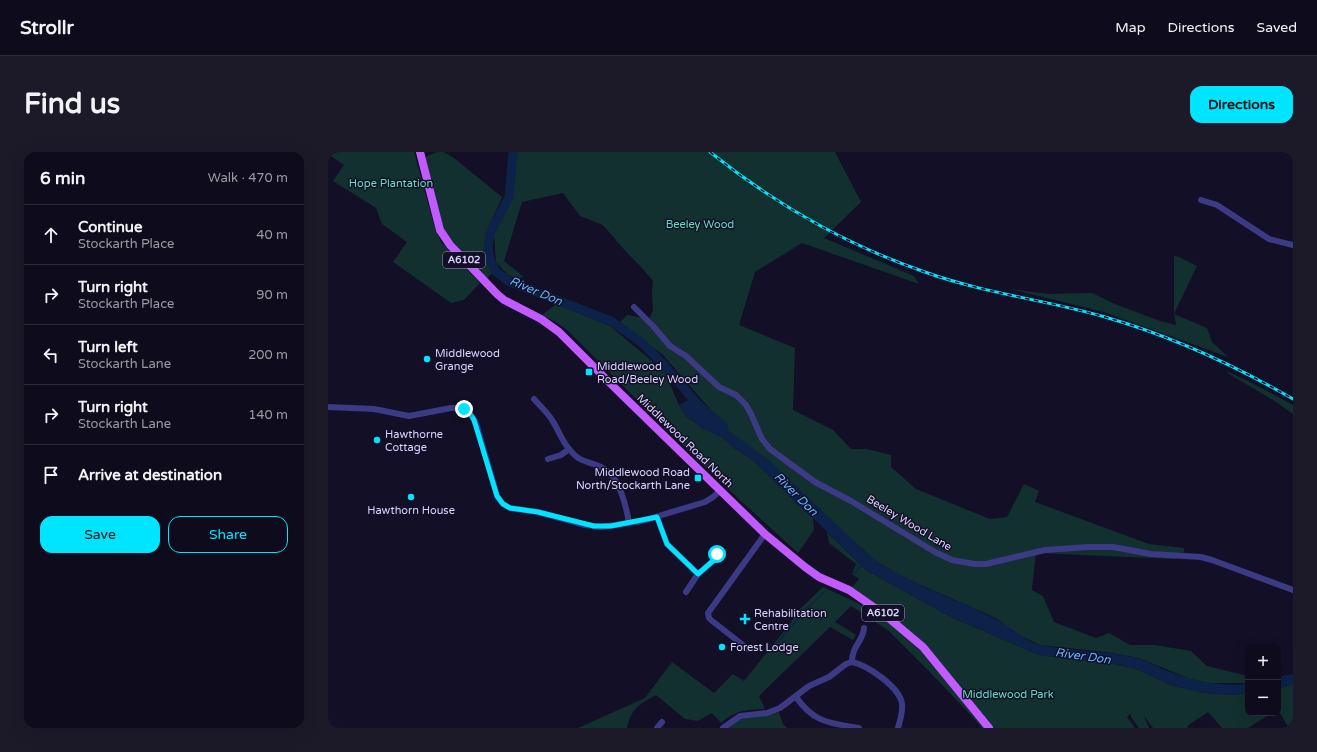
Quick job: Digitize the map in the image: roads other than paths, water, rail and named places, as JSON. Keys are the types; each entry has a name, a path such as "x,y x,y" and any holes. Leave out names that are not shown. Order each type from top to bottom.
{"main road":[{"name":"Middlewood Road North","path":"420,152 440,230 450,245 497,294 504,300 541,319 559,332 765,534 805,567 819,577 856,594 904,629 932,657 989,728"}],"street":[{"path":"1201,200 1217,205 1269,239 1293,245"},
{"name":"Beeley Wood Lane","path":"634,307 670,346 686,356 719,387 736,395 746,405 762,440 770,450 815,482 851,500 930,549 952,560 975,564 986,564 1045,550 1113,547 1151,554 1202,557 1293,590"},
{"path":"534,399 548,414 569,449 581,460 602,467 612,477 624,500 629,523"},
{"path":"328,407 374,409 409,416 451,408 461,408 469,412 474,420 497,496 503,504 510,508 538,512 594,526 611,526 657,517 705,502 720,491"},
{"path":"548,459 559,456 569,449"},
{"path":"657,517 667,544 698,574"},
{"path":"748,649 711,620 708,613 765,534"},
{"path":"686,592 698,574 714,560 717,554"},
{"path":"852,662 852,652 862,636 864,628"},
{"path":"723,728 737,717 767,713 780,708 809,686 829,677 846,664 852,662 864,666 897,692 902,704 898,728"},
{"path":"796,697 806,710 819,719 834,724 860,728"},
{"path":"657,728 662,722"}],"water":[{"path":"697,398 727,423 729,431 770,461 863,550 878,561 910,580 994,618 1035,643 1065,649 1125,655 1137,658 1177,674 1207,682 1218,684 1245,683 1245,693 1233,695 1205,693 1171,685 1134,668 1039,655 951,617 866,570 753,460 734,448 721,437 704,429 686,416 679,405"},
{"path":"1293,674 1293,684 1281,688 1281,676"}],"waterway":[{"name":"River Don","path":"513,152 509,197 490,233 488,248 490,259 496,272 510,282 611,321 641,342 663,364 723,432"},
{"path":"854,574 862,565"},
{"path":"777,643 802,614 824,592"}],"railway":[{"path":"710,152 760,189 786,206 839,236 867,249 925,272 969,286 1083,311 1154,333 1202,352 1271,386 1293,399"}],"place":[{"name":"Middlewood Grange","path":"427,359"},
{"name":"Middlewood Road/Beeley Wood","path":"589,372"},
{"name":"Hawthorne Cottage","path":"377,440"},
{"name":"Middlewood Road North/Stockarth Lane","path":"698,478"},
{"name":"Hawthorn House","path":"411,497"},
{"name":"Rehabilitation Centre","path":"745,619"},
{"name":"Forest Lodge","path":"722,647"}],"park label":[{"name":"Hope Plantation","path":"391,183"},
{"name":"Beeley Wood","path":"700,224"},
{"name":"Middlewood Park","path":"1008,694"}]}
